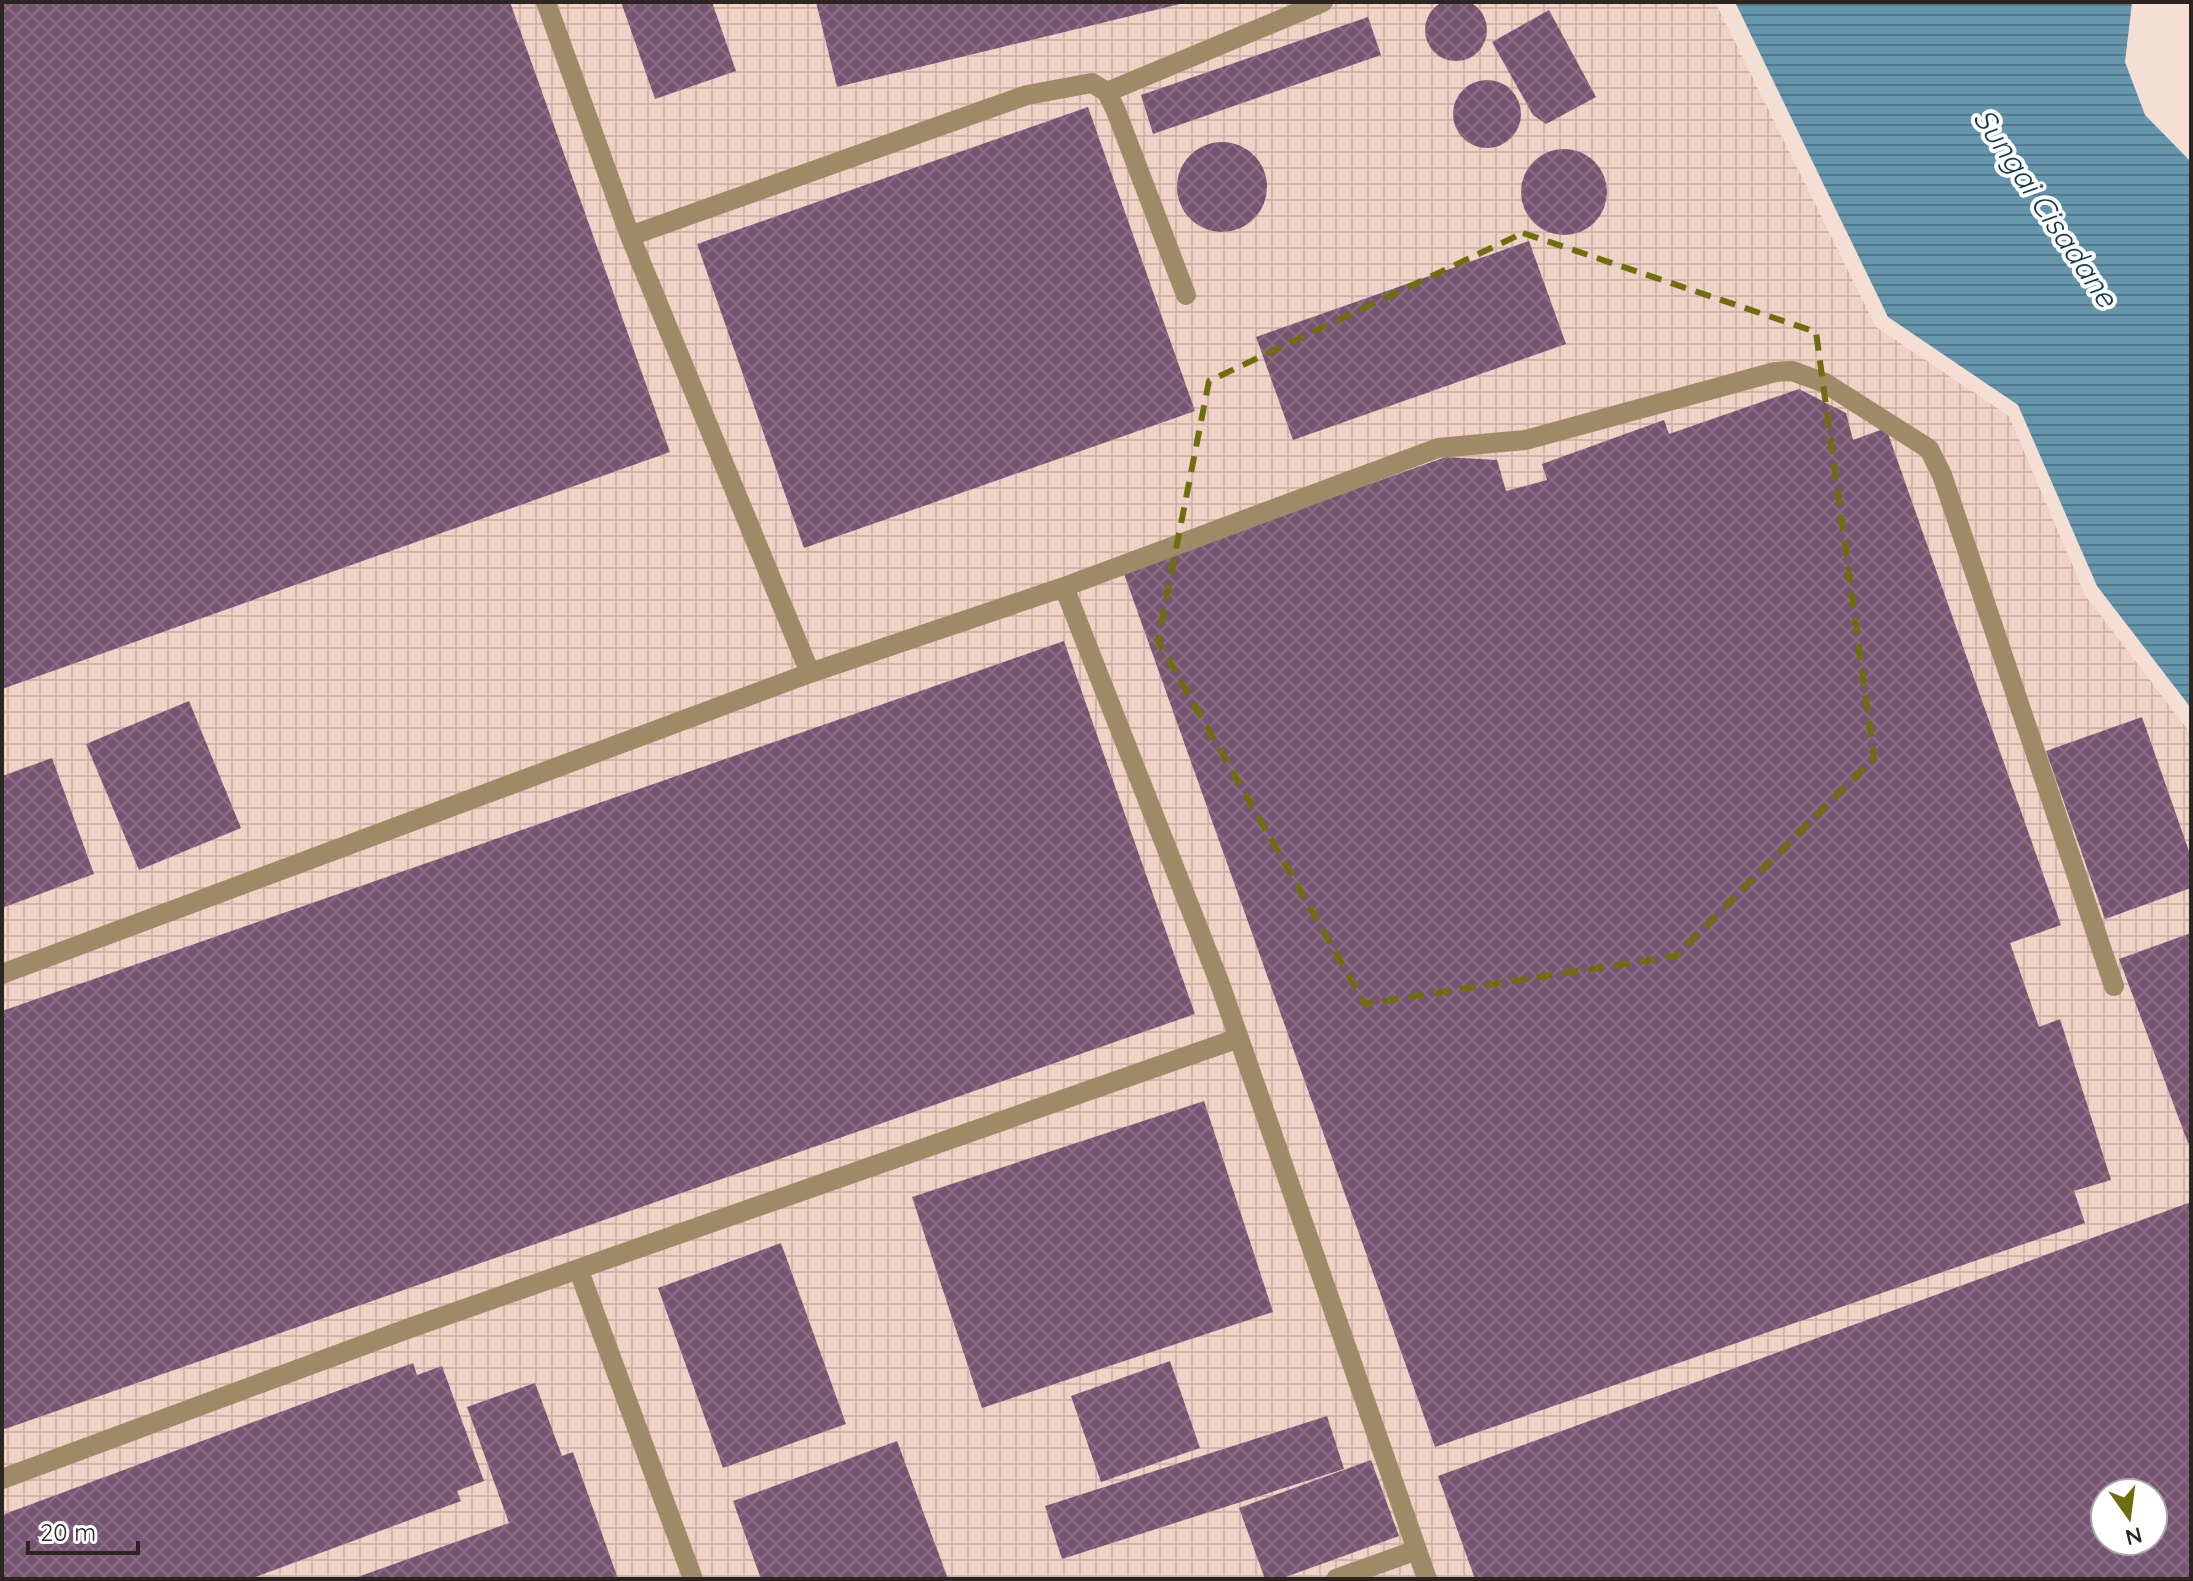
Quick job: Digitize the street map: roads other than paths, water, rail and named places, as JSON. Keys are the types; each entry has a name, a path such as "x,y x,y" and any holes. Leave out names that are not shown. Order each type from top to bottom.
{"lane":[{"path":"546,2 630,236 810,673"},
{"path":"1107,92 1323,2"},
{"path":"630,236 1038,91 1092,83 1107,92 1186,295"},
{"path":"2,974 810,673 1064,587 1438,448 1525,440 1775,372 1792,371 1825,383 1929,449 1942,475 2114,986"},
{"path":"1064,587 1239,1038 1427,1579"},
{"path":"2,1479 407,1329 1239,1038"},
{"path":"579,1271 693,1579"},
{"path":"1336,1579 1417,1550"}],"water":[{"name":"Sungai Cisadane","path":"1735,2 2132,2 2125,62 2145,115 2191,162 2191,708 2097,586 2018,405 1888,317"}]}
